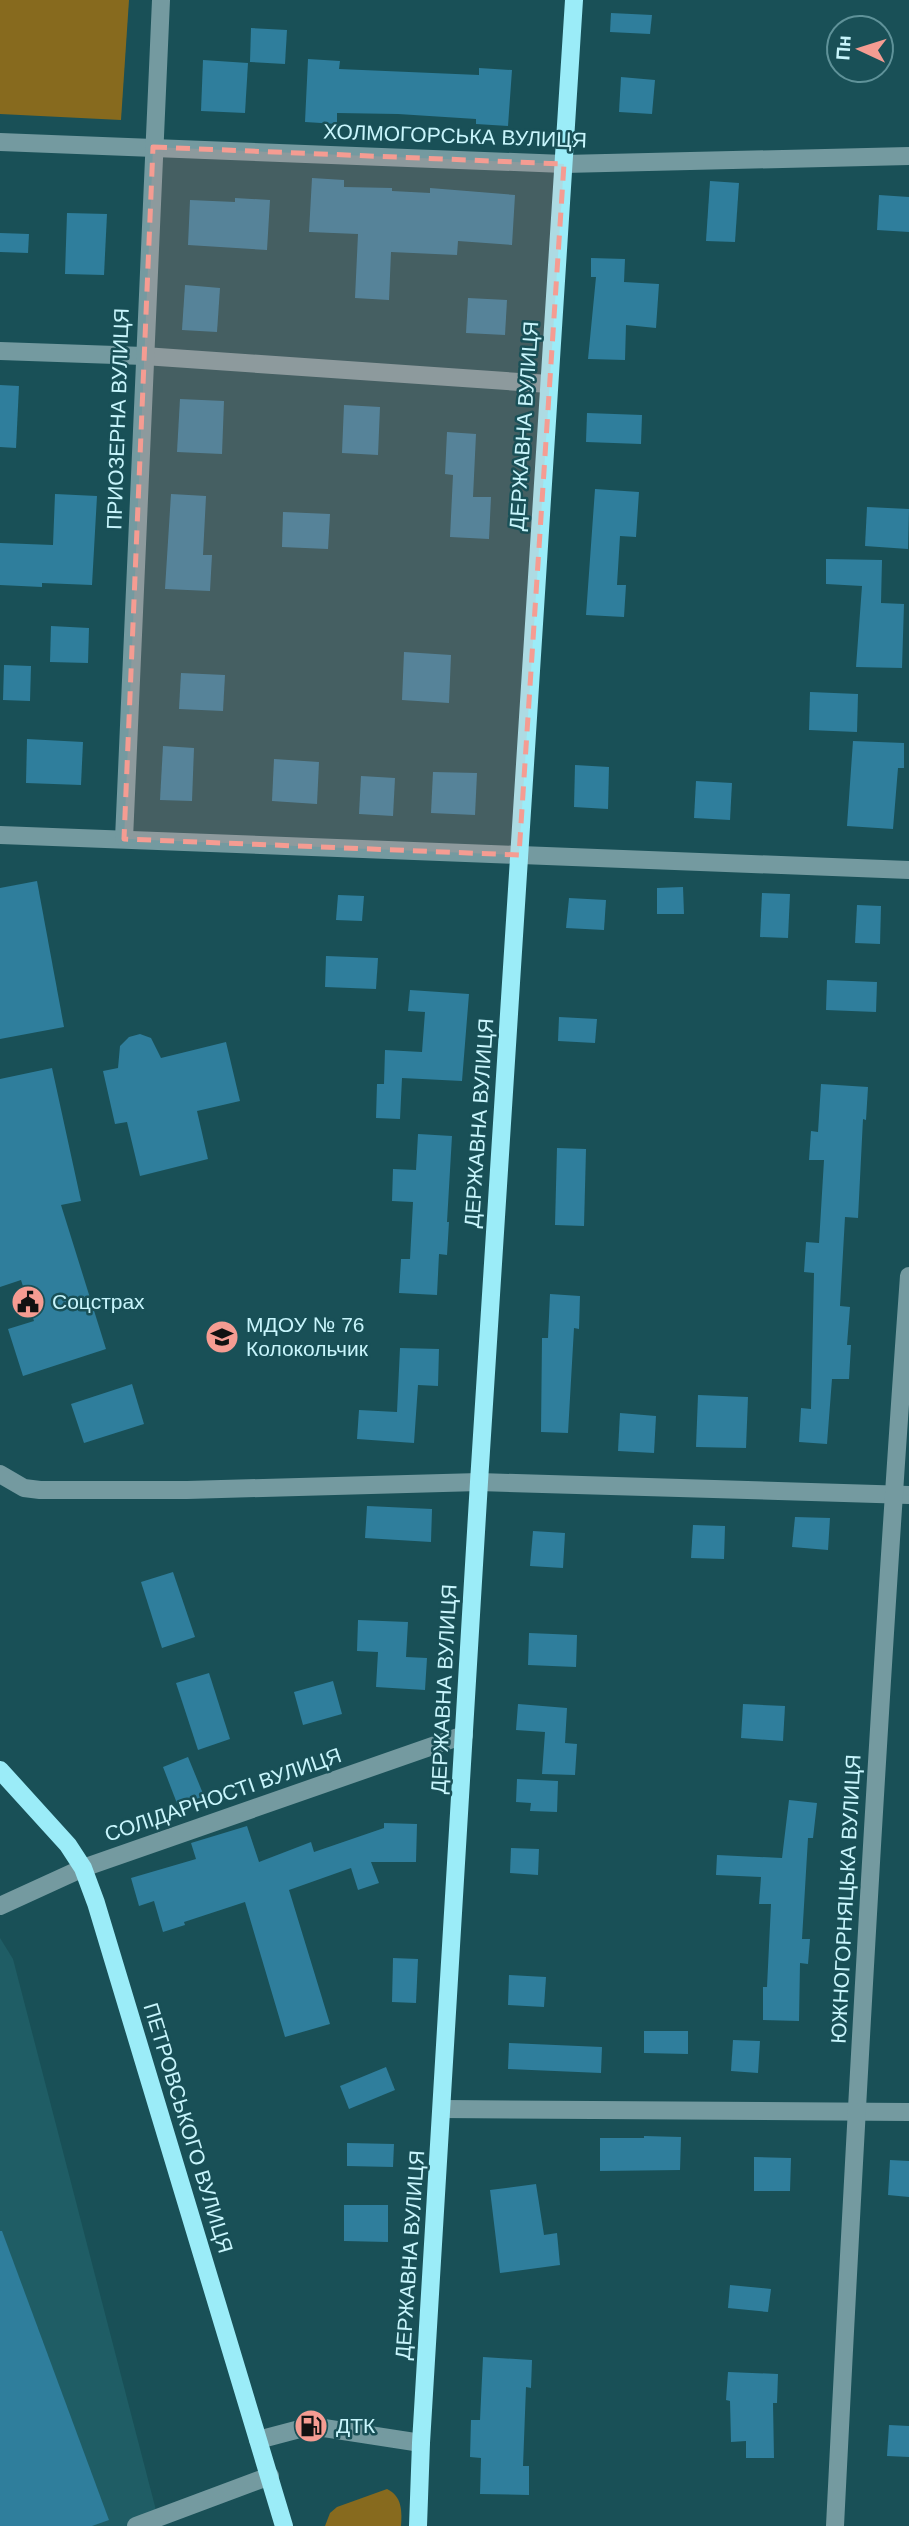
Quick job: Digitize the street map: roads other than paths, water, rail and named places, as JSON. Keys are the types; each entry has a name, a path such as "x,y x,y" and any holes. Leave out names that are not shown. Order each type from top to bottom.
{"main road":[{"name":"ДЕРЖАВНА ВУЛИЦЯ","path":"418,2526 479,1482 575,0"},
{"name":"ПЕТРОВСЬКОГО ВУЛИЦЯ","path":"0,1770 68,1845 83,1868 96,1903 284,2526"}],"street":[{"name":"ПРИОЗЕРНА ВУЛИЦЯ","path":"124,839 160,0"},
{"name":"ХОЛМОГОРСЬКА ВУЛИЦЯ","path":"0,142 564,164 909,156"},
{"path":"0,351 144,356 549,384"},
{"path":"0,835 909,870"},
{"name":"ЮЖНОГОРНЯЦЬКА ВУЛИЦЯ","path":"835,2526 856,2110 901,1495 909,1276"},
{"path":"0,1474 24,1488 40,1490 187,1490 479,1482 901,1495"},
{"name":"СОЛІДАРНОСТІ ВУЛИЦЯ","path":"0,1906 83,1868 464,1735"},
{"path":"442,2109 909,2112"},
{"path":"258,2440 311,2426 421,2442"},
{"path":"136,2526 270,2476"}],"place":[{"name":"Соцстрах","path":"28,1302"},
{"name":"МДОУ № 76 Колокольчик","path":"222,1337"},
{"name":"ДТК","path":"311,2426"}]}
